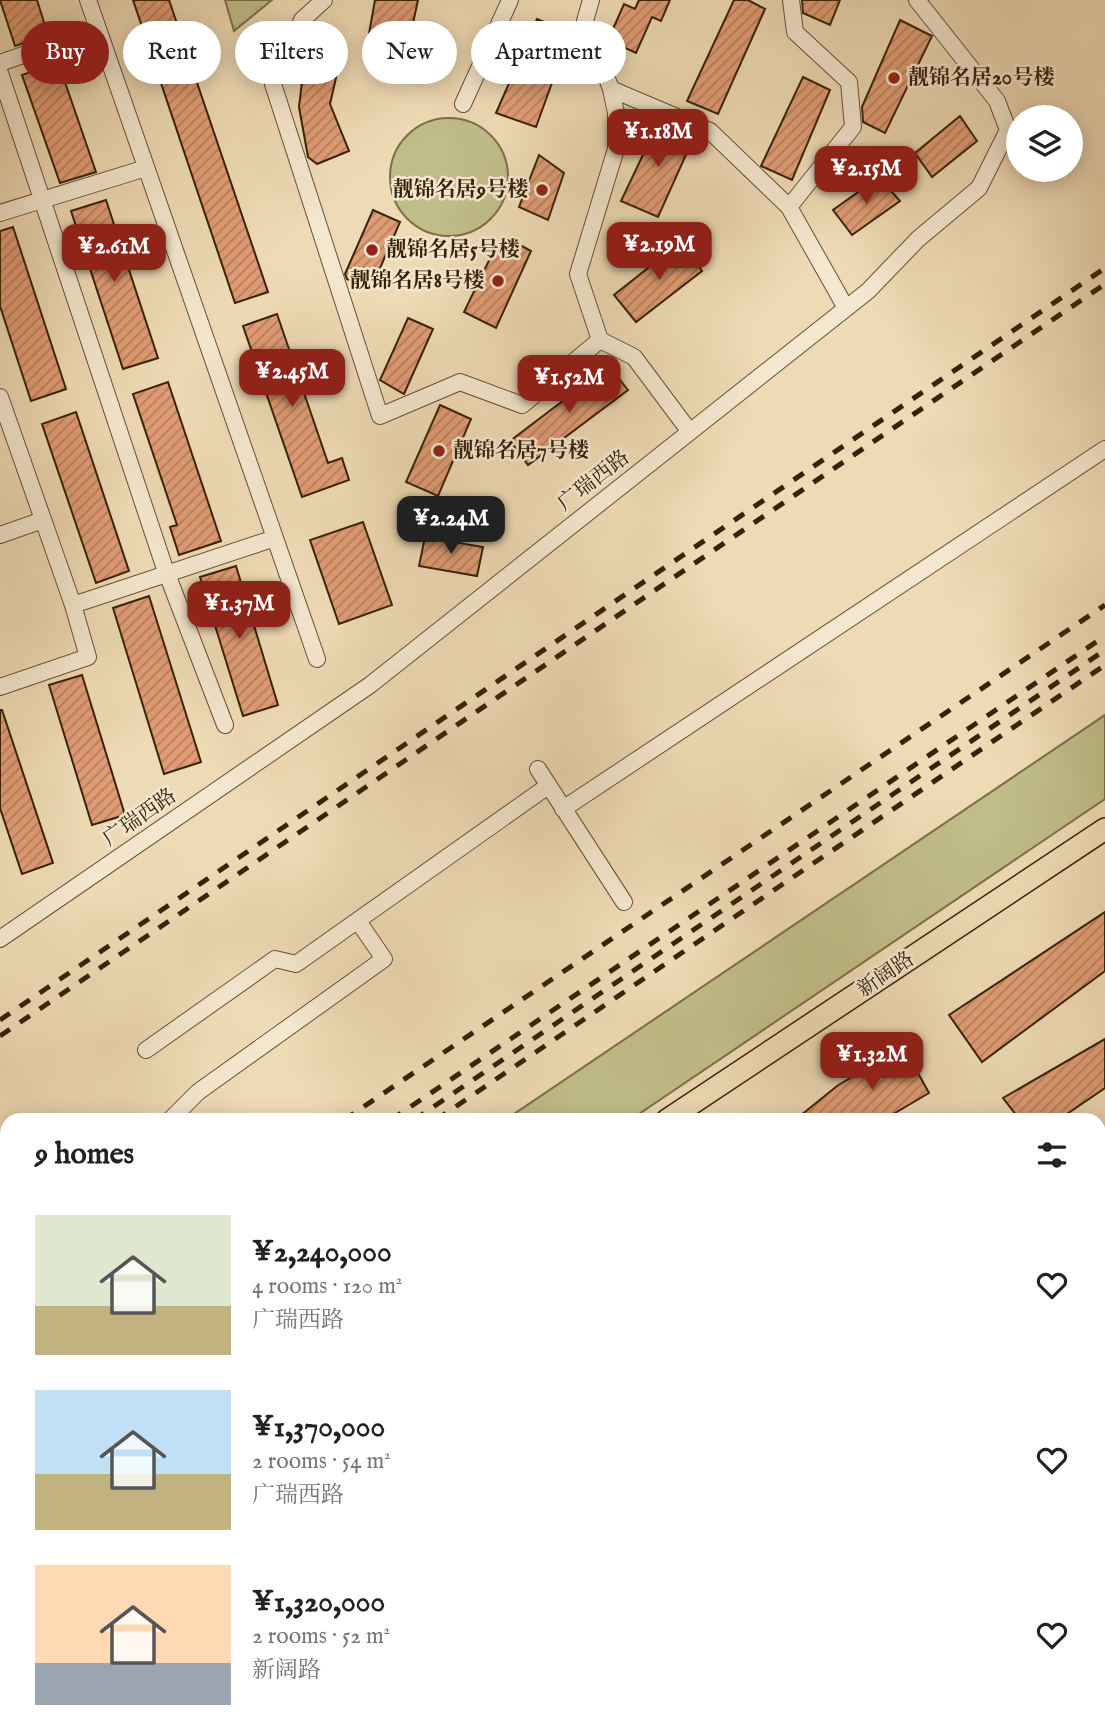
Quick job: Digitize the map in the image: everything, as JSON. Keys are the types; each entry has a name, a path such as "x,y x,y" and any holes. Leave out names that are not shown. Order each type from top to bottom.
{"main road":[{"name":"新阔路","path":"678,1113 1105,830"}],"street":[{"path":"88,0 95,21"},
{"path":"324,0 302,20 274,84 380,416 460,382 522,405 600,340"},
{"path":"463,104 510,0"},
{"path":"591,0 585,21 611,89 616,113 616,149 579,274 600,340 634,356 690,432"},
{"path":"789,207 853,127 849,82 795,32 791,0"},
{"name":"广瑞西路","path":"0,940 370,685 868,291 918,239 979,188 1008,130 997,101 917,0"},
{"path":"0,63 21,56"},
{"path":"109,61 317,659"},
{"path":"0,74 167,573 225,725"},
{"path":"611,89 710,131 789,207 846,308"},
{"path":"0,213 146,168"},
{"path":"0,397 88,657 0,687"},
{"path":"563,809 1105,449"},
{"path":"0,535 43,520"},
{"path":"72,605 275,538"},
{"path":"538,769 624,902"},
{"path":"146,1051 275,959 296,964 548,786"},
{"path":"177,1113 198,1092 384,959 358,921"}],"green space":[{"path":"225,0 272,0 246,21 235,21 234,31"},
{"path":"449,118 472,122 491,135 504,154 508,177 504,200 491,219 472,232 449,236 426,232 407,219 394,200 390,177 394,154 407,135 426,122"},
{"path":"1105,715 1105,799 640,1113 515,1113"}],"building":[{"path":"0,0 37,0 44,21 21,21 21,44 15,46"},
{"path":"133,0 169,0 176,21 140,21"},
{"path":"375,0 418,0 413,21 371,21"},
{"path":"639,0 670,0 661,21 652,17 636,53 626,48 626,21 616,21 624,4 635,9"},
{"path":"734,0 748,0 765,9 718,114 687,101"},
{"path":"802,0 840,0 830,25 803,13"},
{"name":"靓锦名居20号楼","path":"900,20 932,36 885,133 863,122 862,107"},
{"path":"803,77 830,90 792,180 761,166"},
{"path":"25,84 66,84 96,172 60,183"},
{"path":"161,84 197,84 268,292 235,303"},
{"path":"302,84 335,84 330,104 349,151 317,164 308,157 299,107"},
{"path":"509,84 552,84 536,127 496,113"},
{"path":"960,116 977,141 932,177 915,153"},
{"path":"659,121 694,137 658,217 621,201"},
{"name":"靓锦名居9号楼","path":"539,155 564,173 548,220 519,207"},
{"path":"879,177 900,201 852,235 833,210"},
{"path":"106,200 158,358 123,369 71,211"},
{"name":"靓锦名居5号楼","path":"373,210 400,222 371,289 347,279 345,274"},
{"path":"13,227 66,389 31,401 0,306 0,231"},
{"name":"靓锦名居8号楼","path":"509,239 531,251 496,328 464,312 497,244 503,247"},
{"path":"682,241 702,271 636,322 614,295"},
{"path":"277,314 328,463 342,458 349,480 302,497 243,326"},
{"path":"408,318 433,329 404,394 380,380"},
{"path":"609,366 628,390 528,465 510,441"},
{"path":"168,382 221,541 179,555 170,527 177,525 133,394"},
{"name":"靓锦名居7号楼","path":"440,405 471,419 438,496 406,482"},
{"path":"76,412 129,571 96,583 42,424"},
{"path":"363,522 392,605 339,624 310,540"},
{"path":"425,537 483,547 477,576 419,566"},
{"path":"236,566 278,705 243,716 200,577"},
{"path":"149,596 201,762 164,774 113,608"},
{"path":"82,675 125,815 92,825 49,685"},
{"path":"0,710 53,863 22,874 0,808"},
{"path":"1105,912 1105,971 982,1062 949,1015"},
{"path":"1105,1039 1105,1088 1068,1113 1015,1113 1003,1098"},
{"path":"903,1046 929,1093 895,1113 804,1113 837,1086"}],"railway":[{"path":"0,1020 1105,268"},
{"path":"0,1036 1105,284"},
{"path":"354,1113 1105,605"},
{"path":"401,1113 1105,636"},
{"path":"424,1113 1105,650"},
{"path":"446,1113 1105,665"}],"place":[{"name":"靓锦名居20号楼","path":"894,78"},
{"name":"靓锦名居9号楼","path":"542,190"},
{"name":"靓锦名居5号楼","path":"372,250"},
{"name":"靓锦名居8号楼","path":"498,281"},
{"name":"靓锦名居7号楼","path":"439,451"}]}
